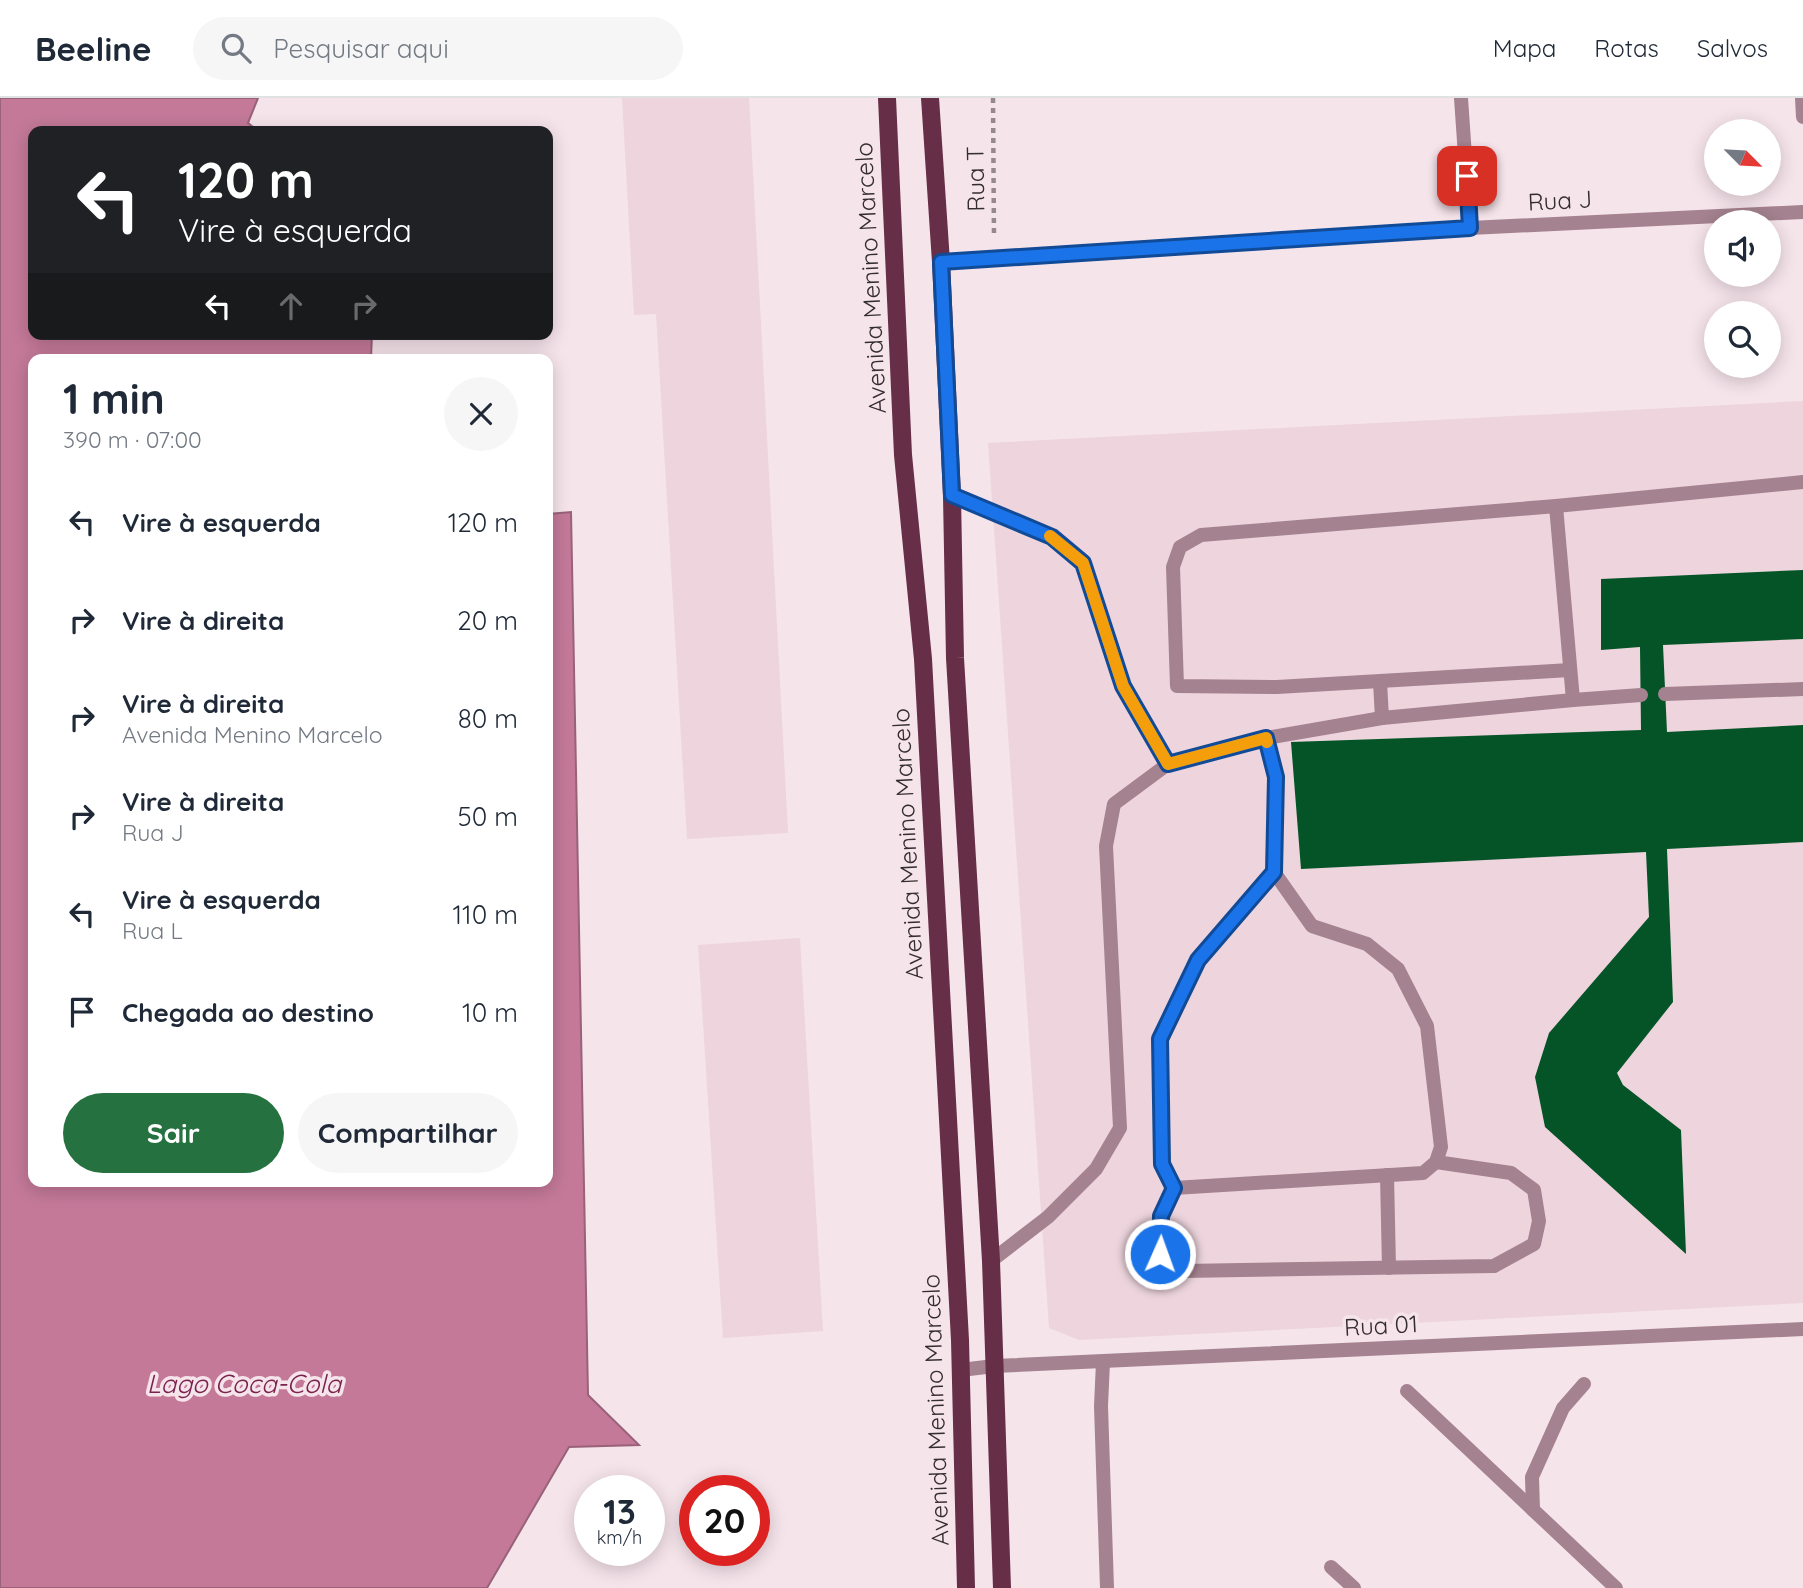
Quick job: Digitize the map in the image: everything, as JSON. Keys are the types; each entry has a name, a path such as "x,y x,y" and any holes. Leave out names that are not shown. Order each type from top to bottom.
{"main road":[{"name":"Avenida Menino Marcelo","path":"887,98 903,456 923,659 961,1370 966,1588"},
{"path":"930,98 952,495 955,658 991,1261 1002,1588"}],"street":[{"path":"1461,98 1470,228"},
{"path":"1802,98 1803,117"},
{"name":"Rua J","path":"941,262 1470,228 1803,212"},
{"path":"1570,670 1278,687 1177,687 1173,567 1180,547 1201,535 1556,506 1803,482"},
{"path":"952,495 1052,537 1083,563 1123,686 1168,764"},
{"path":"1556,506 1573,699"},
{"path":"1380,682 1382,718"},
{"path":"1665,694 1803,689"},
{"path":"991,1261 1048,1217 1096,1169 1120,1128 1106,846 1114,803 1168,764 1266,738 1382,718 1641,695"},
{"path":"1174,1188 1423,1172 1436,1162 1441,1147 1427,1026 1398,969 1367,944 1312,926 1274,872 1276,777 1266,738"},
{"path":"1174,1188 1162,1164 1160,1039 1198,960 1274,872"},
{"path":"1174,1188 1161,1216 1160,1254 1184,1271 1494,1266 1534,1244 1539,1221 1534,1191 1511,1173 1436,1162"},
{"path":"1387,1175 1389,1268"},
{"name":"Rua 01","path":"961,1370 994,1366 1803,1329"},
{"path":"1103,1362 1101,1406 1107,1588"},
{"path":"1533,1510 1532,1477 1563,1408 1584,1384"},
{"path":"1407,1391 1616,1588"},
{"path":"1331,1567 1354,1588"}],"path":[{"name":"Rua T","path":"993,98 995,260"}],"shaded area":[{"path":"622,98 749,98 788,833 687,839 656,314 634,315"},
{"path":"1803,401 1803,1303 1079,1340 1049,1328 988,443"},
{"path":"800,938 823,1331 723,1338 698,945"}],"water":[{"name":"Lago Coca-Cola","path":"0,98 258,98 248,123 252,126 28,126 28,340 372,340 371,354 28,354 28,1187 553,1187 553,514 571,512 588,1395 639,1445 569,1447 487,1588 0,1588"}],"building":[{"path":"1803,570 1803,639 1663,645 1667,732 1803,725 1803,842 1667,849 1673,1002 1617,1073 1623,1085 1681,1130 1686,1254 1545,1127 1535,1077 1549,1033 1649,917 1646,852 1301,869 1291,742 1641,730 1640,647 1601,650 1601,579"}],"slow traffic":[{"path":"1050,536 1083,563 1123,686 1168,764 1266,738 1267,742"}],"route":[{"path":"1160,1254 1161,1216 1174,1188 1162,1164 1160,1039 1198,960 1274,872 1276,777 1266,738 1168,764 1123,686 1083,563 1052,537 952,495 941,262 1470,228 1467,176"}]}
